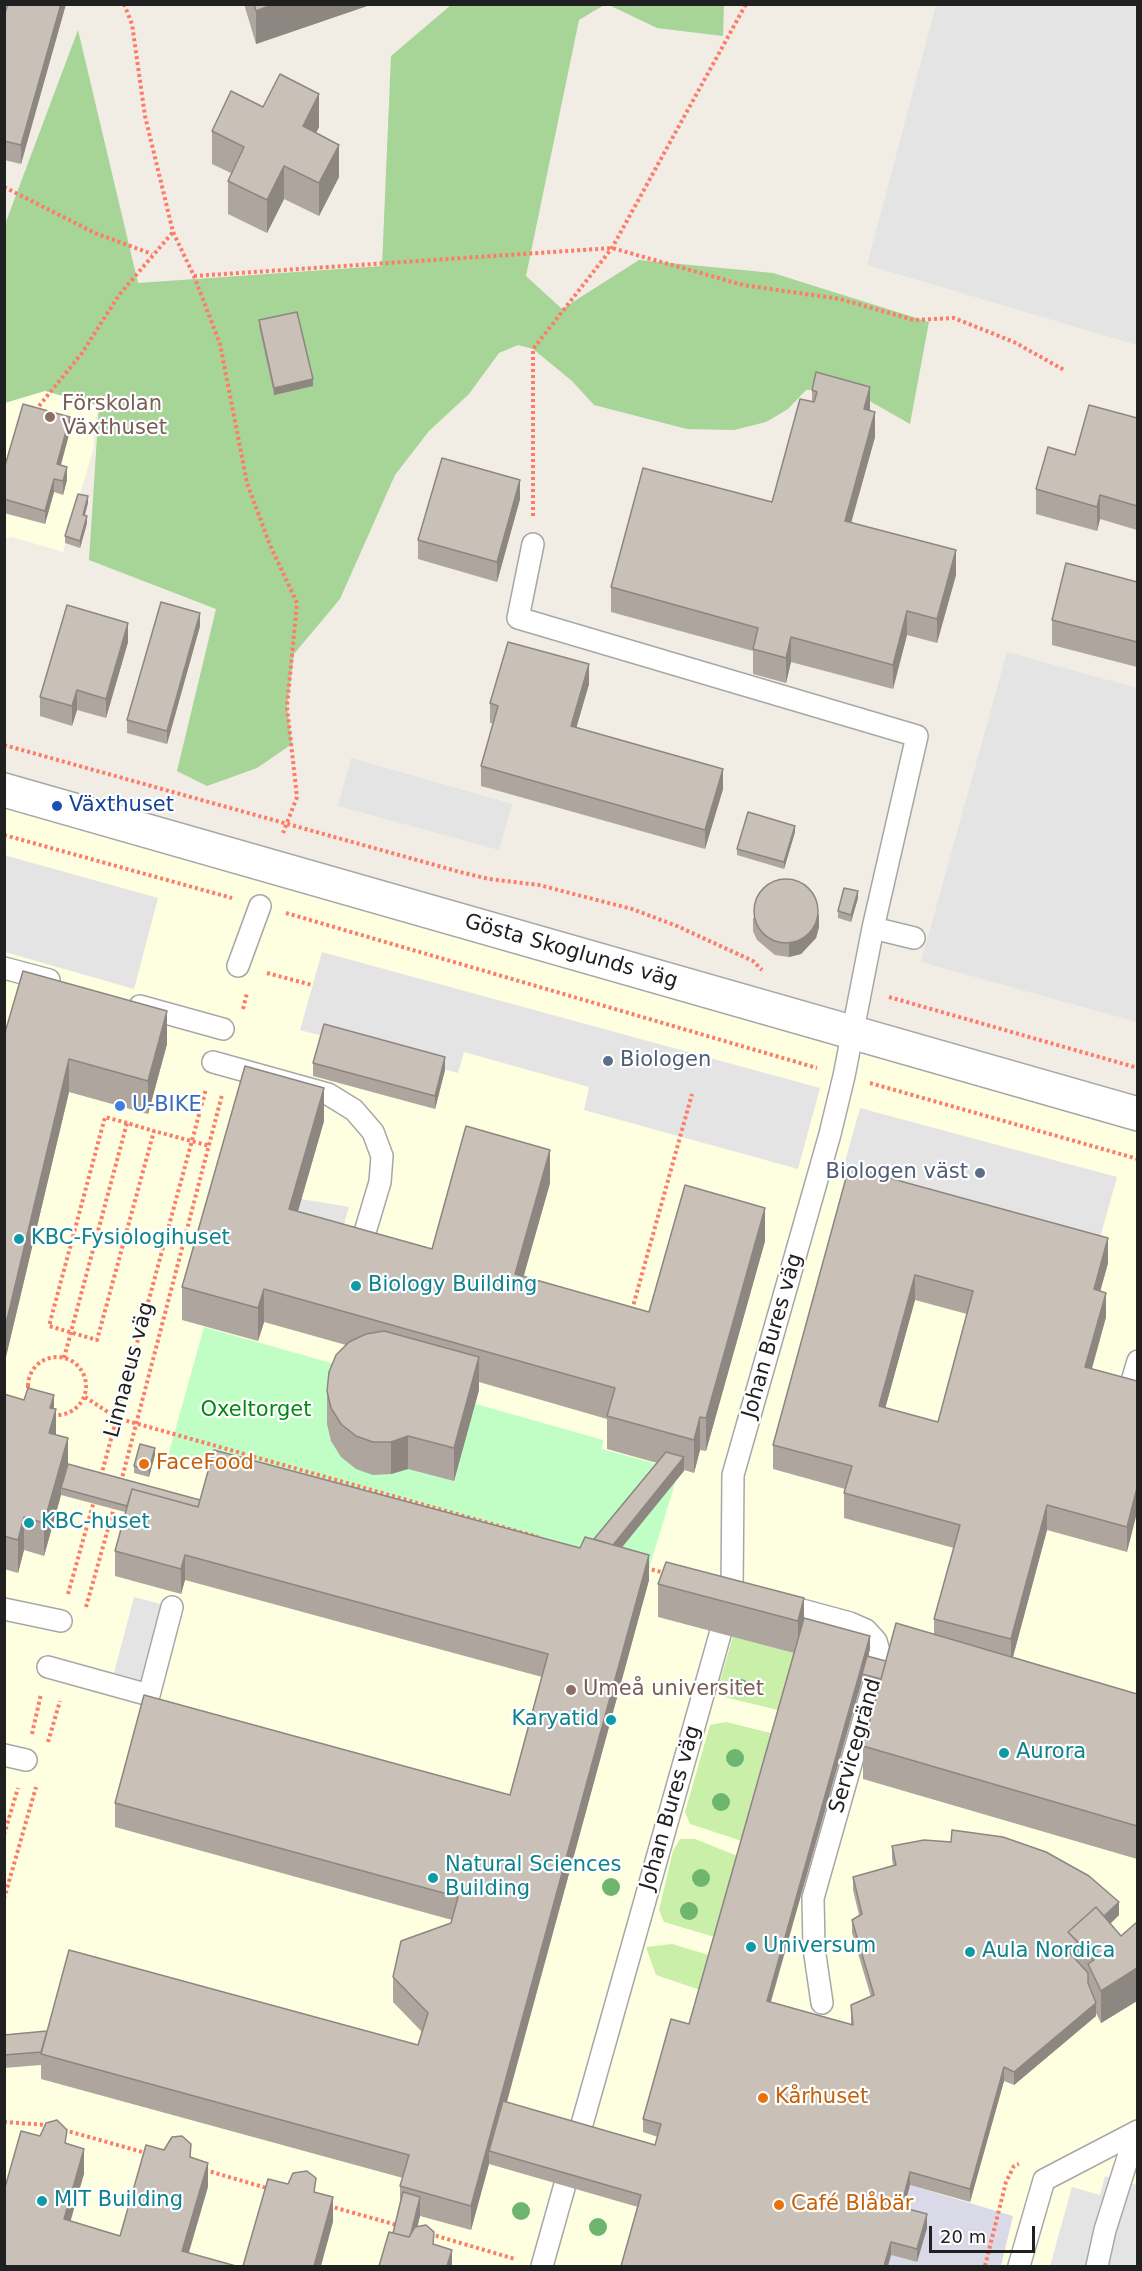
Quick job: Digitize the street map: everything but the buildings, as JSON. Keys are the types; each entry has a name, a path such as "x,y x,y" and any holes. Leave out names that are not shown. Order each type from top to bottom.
{"street":[{"name":"Gösta Skoglunds väg","path":"4,790 1137,1114"}],"lane":[{"name":"Johan Bures väg","path":"533,543 518,618 916,736 873,928 844,1076 734,1475 732,1592 542,2266"},
{"path":"238,966 260,906"},
{"path":"873,928 914,938"},
{"path":"4,968 69,986"},
{"path":"124,1002 223,1029"},
{"path":"221,1065 327,1094 354,1110 373,1132 382,1156 380,1182 365,1232"},
{"path":"1128,1395 1137,1360"},
{"name":"Servicegränd","path":"732,1592 850,1623 867,1630 876,1641 881,1658 813,1899 813,1947 822,2003"},
{"path":"57,1670 149,1695 172,1607"},
{"path":"4,1609 61,1621"},
{"path":"4,1755 37,1763"},
{"path":"1019,2266 1044,2180 1137,2131"},
{"path":"1097,2266 1105,2230 1137,2131"}],"path":[{"path":"124,4 132,24 145,116 173,232 194,276 220,344 247,483 270,544 297,603 287,707 297,797 280,841"},
{"path":"533,543 534,350 612,248 746,4"},
{"path":"4,187 95,232 152,254"},
{"path":"39,406 82,353 100,320 152,254 173,232"},
{"path":"194,276 612,248 743,285 840,299 914,320 954,318 1014,342 1064,370"},
{"path":"4,745 470,874 539,885 632,909 677,926 753,961 765,973"},
{"path":"4,835 260,906 1137,1159"},
{"path":"263,972 312,985"},
{"path":"861,989 1137,1068"},
{"path":"242,1013 248,991"},
{"path":"118,1492 210,1146 221,1065"},
{"name":"Linnaeus väg","path":"99,1485 191,1142 221,1065"},
{"path":"632,1310 692,1094"},
{"path":"154,1131 97,1340 49,1326 105,1117 210,1146"},
{"path":"64,1358 127,1123"},
{"path":"56,1356 64,1358 74,1362 86,1377 86,1397 75,1411 59,1417 48,1415 29,1400 27,1380 37,1363 56,1356"},
{"path":"86,1397 117,1418 549,1540"},
{"path":"45,1425 48,1415"},
{"path":"61,1621 95,1497"},
{"path":"83,1617 115,1503"},
{"path":"640,1566 675,1576"},
{"path":"4,1899 57,1670"},
{"path":"4,1835 37,1763 57,1670"},
{"path":"4,2122 40,2123 52,2126"},
{"path":"63,2129 154,2155"},
{"path":"200,2168 280,2191"},
{"path":"325,2204 405,2227"},
{"path":"428,2234 542,2266"}],"shaded area":[{"path":"936,5 1137,5 1137,345 867,265"},
{"name":"Förskolan Växthuset","path":"4,298 45,391 99,406 93,429 94,447 63,552 12,537 5,539"},
{"path":"1007,652 1137,688 1137,1022 921,962"},
{"path":"351,758 512,804 499,850 338,806"},
{"name":"Umeå universitet","path":"4,790 1137,1114 1137,2266 5,2266"},
{"path":"4,855 158,898 134,989 5,952"},
{"name":"Biologen","path":"322,952 820,1088 798,1169 584,1110 589,1087 464,1052 458,1073 300,1030"},
{"name":"Biologen väst","path":"860,1108 1117,1177 1100,1238 843,1169"},
{"path":"301,1199 349,1207 335,1255 289,1242"},
{"path":"134,1597 172,1607 152,1683 114,1673"},
{"path":"1105,2176 1137,2185 1137,2266 1050,2266 1072,2187 1100,2195"},
{"path":"910,2185 1013,2216 1001,2266 888,2266 891,2255 917,2262 901,2220"}],"green space":[{"path":"451,5 604,5 579,20 526,276 562,309 639,260 773,273 929,322 910,424 866,399 832,389 806,390 788,409 766,422 734,430 687,429 594,405 572,381 533,349 518,345 499,353 469,394 429,431 395,475 340,599 294,654 287,707 292,744 257,768 207,786 177,771 216,609 89,560 99,406 45,391 5,403 4,227 78,30 138,283 382,266 391,56"},
{"path":"609,5 724,5 723,36 657,28"},
{"name":"Oxeltorget","path":"204,1327 603,1440 602,1449 679,1470 647,1575 566,1566 168,1456"},
{"path":"733,1636 798,1654 782,1711 716,1695"},
{"path":"726,1722 775,1734 745,1842 690,1824 685,1812 710,1725"},
{"path":"680,1839 695,1839 740,1857 718,1938 664,1922 659,1910 673,1851"},
{"path":"672,1944 712,1956 703,1991 656,1975 646,1947"}],"place":[{"name":"Förskolan Växthuset","path":"50,417"},
{"name":"Växthuset","path":"57,806"},
{"name":"Biologen","path":"608,1061"},
{"name":"U-BIKE","path":"120,1106"},
{"name":"Biologen väst","path":"980,1173"},
{"name":"KBC-Fysiologihuset","path":"19,1239"},
{"name":"Biology Building","path":"356,1286"},
{"name":"FaceFood","path":"144,1464"},
{"name":"KBC-huset","path":"29,1523"},
{"name":"Umeå universitet","path":"571,1690"},
{"name":"Karyatid","path":"611,1720"},
{"name":"Aurora","path":"1004,1753"},
{"name":"Natural Sciences Building","path":"433,1878"},
{"name":"Universum","path":"751,1947"},
{"name":"Aula Nordica","path":"970,1952"},
{"name":"Kårhuset","path":"763,2098"},
{"name":"MIT Building","path":"42,2201"},
{"name":"Café Blåbär","path":"779,2205"}]}
